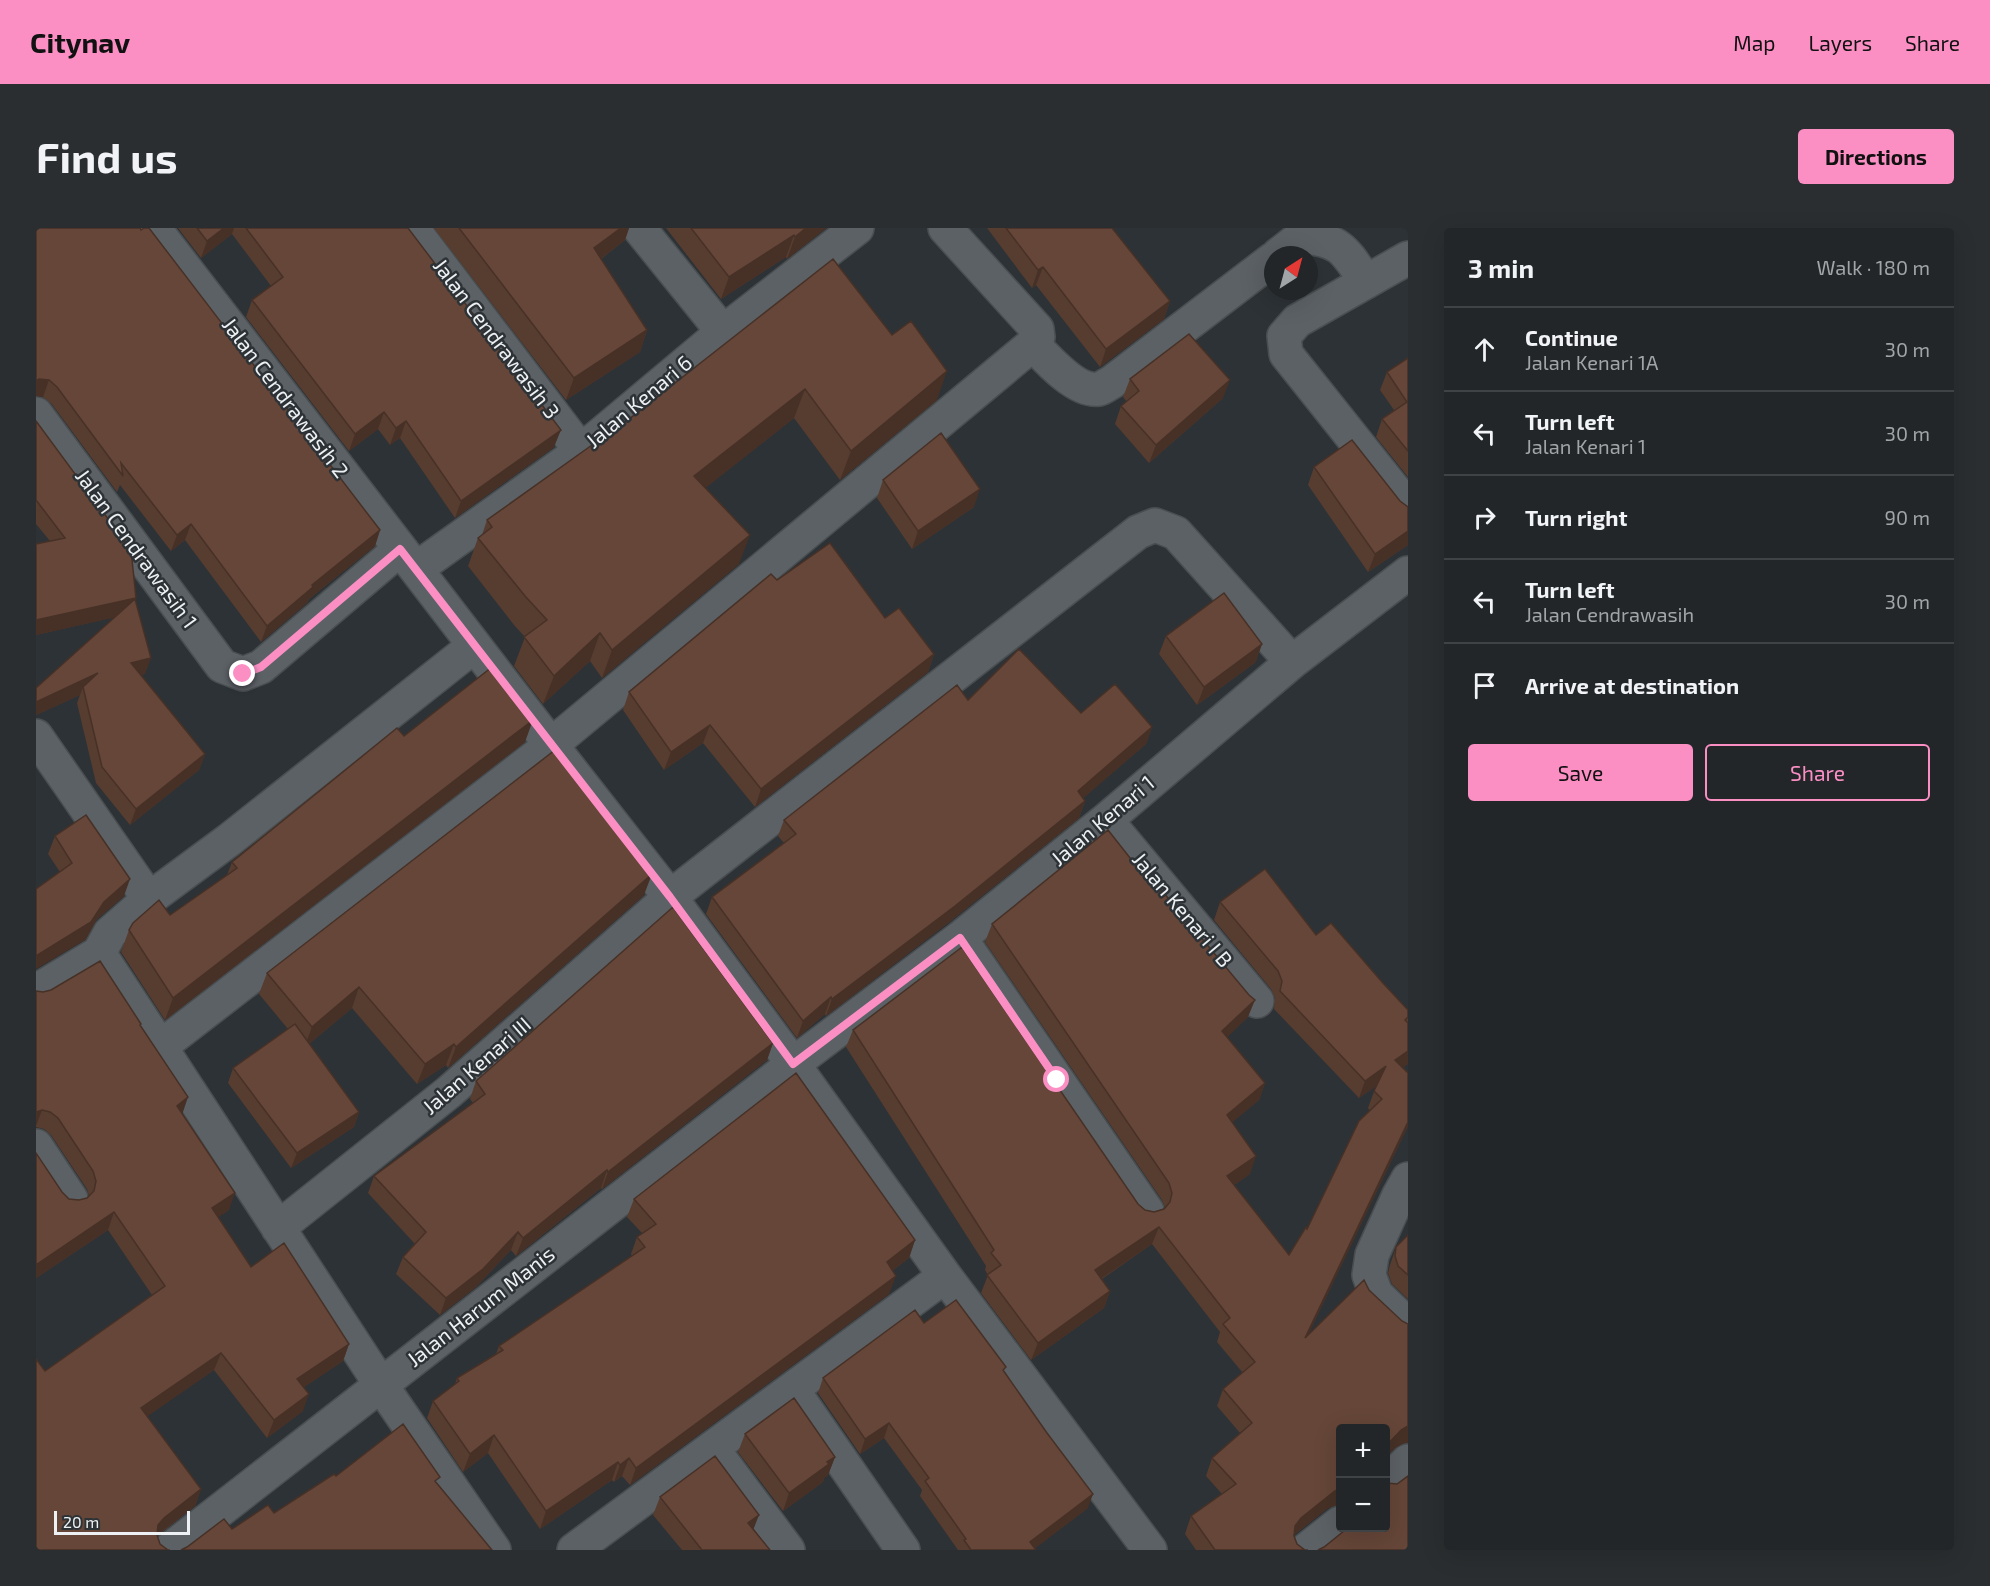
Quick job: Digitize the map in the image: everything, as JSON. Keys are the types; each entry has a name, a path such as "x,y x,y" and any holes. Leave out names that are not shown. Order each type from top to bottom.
{"street":[{"name":"Jalan Cendrawasih 2","path":"154,228 551,746 670,897 945,1276 1150,1550"},
{"name":"Jalan Cendrawasih 3","path":"412,228 581,451"},
{"path":"639,228 723,332"},
{"path":"160,1047 551,746 1033,344 1038,337 1036,329 945,228"},
{"name":"Jalan Kenari 6","path":"243,674 261,667 408,559 581,451 723,332 850,230"},
{"path":"1290,246 1301,237 1319,238 1337,245 1349,257 1366,282"},
{"path":"1408,258 1297,321 1284,336 1286,354 1408,507"},
{"path":"1033,344 1055,367 1080,386 1098,389 1112,382 1264,266"},
{"name":"Jalan Cendrawasih 1","path":"36,414 222,666 243,674"},
{"name":"Jalan Kenari III","path":"278,1228 449,1092 670,897 1138,532 1155,525 1176,533 1292,662"},
{"name":"Jalan Kenari 1","path":"793,1064 960,938 1106,820 1292,662 1408,573"},
{"path":"36,991 99,953 110,933 149,899 229,840 474,646"},
{"path":"36,736 149,899"},
{"name":"Jalan Kenari I B","path":"1106,820 1257,1001"},
{"path":"960,938 1147,1211"},
{"path":"99,953 381,1385 494,1550"},
{"name":"Jalan Harum Manis","path":"169,1550 793,1064"},
{"path":"36,1146 71,1199"},
{"path":"1408,1179 1372,1255 1369,1275 1376,1294 1408,1325"},
{"path":"574,1550 945,1276"},
{"path":"792,1389 903,1550"},
{"path":"712,1448 788,1550"},
{"path":"1390,1479 1408,1461"},
{"path":"1306,1550 1336,1527"}],"building":[{"path":"36,228 140,228 141,230 149,228 380,530 312,585 313,587 267,626 191,524 177,535 121,463 123,476 57,387 49,380 36,381"},
{"path":"197,228 224,228 207,241"},
{"path":"246,228 408,228 561,430 461,501 406,421 396,428 384,412 355,434 252,300 283,277"},
{"path":"459,228 621,228 594,248 647,330 574,378"},
{"path":"691,228 806,228 729,277"},
{"path":"1006,228 1112,228 1170,301 1106,349 1043,267 1038,270"},
{"path":"833,259 892,335 911,321 947,371 851,451 805,389 694,476 750,535 612,650 600,633 554,676 524,637 547,620 478,538 492,527 487,520 599,440 601,441"},
{"path":"1189,334 1230,380 1156,445 1121,406 1139,391 1130,379"},
{"path":"1408,358 1408,451 1382,419 1407,402 1387,372"},
{"path":"36,421 131,550 136,598 36,620 36,544 65,538 36,500"},
{"path":"941,433 980,489 918,531 883,480"},
{"path":"1352,440 1400,501 1408,507 1408,531 1375,554 1314,467"},
{"path":"830,543 885,618 899,608 934,654 761,789 710,725 671,752 629,692 771,574 777,580"},
{"path":"1224,593 1262,644 1204,687 1166,636"},
{"path":"135,599 151,658 131,663 205,754 136,809 102,767 83,687 98,673 36,702 36,688"},
{"path":"1019,649 1081,713 1115,684 1152,727 1078,791 1085,801 955,906 832,999 831,997 803,1021 712,897 796,834 784,820 957,685 968,700"},
{"path":"492,667 533,720 173,998 129,930 133,923 159,900 170,915 237,868 232,862 397,728 404,736"},
{"path":"555,750 652,874 456,1047 454,1044 425,1064 359,987 312,1027 267,973"},
{"path":"86,815 130,879 104,902 91,922 36,956 36,889 72,863 55,836"},
{"path":"1108,830 1149,882 1153,880 1255,1000 1222,1031 1265,1083 1227,1115 1256,1156 1227,1176 1289,1255 1306,1227 1307,1229 1359,1121 1382,1099 1374,1091 1386,1066 1365,1081 1280,991 1282,981 1278,971 1220,902 1265,869 1316,935 1331,923 1408,1010 1408,1017 1405,1020 1408,1023 1408,1051 1395,1060 1408,1073 1408,1122 1305,1338 1364,1280 1369,1290 1408,1324 1408,1426 1390,1442 1390,1424 1336,1424 1336,1490 1301,1518 1295,1526 1294,1536 1297,1544 1305,1550 1215,1550 1191,1516 1236,1484 1212,1458 1252,1423 1223,1389 1255,1362 1223,1324 1230,1318 1159,1227 1095,1270 1110,1291 1038,1343 987,1275 1001,1265 991,1253 994,1250 853,1030 962,947 1138,1204 1145,1210 1154,1212 1164,1209 1170,1202 1172,1193 1169,1183 992,924"},
{"path":"673,907 773,1043 608,1172 607,1170 523,1238 518,1232 483,1269 446,1298 403,1257 426,1232 374,1176 485,1094 476,1081"},
{"path":"100,961 188,1097 177,1106 235,1193 212,1208 251,1267 284,1243 349,1344 297,1379 309,1394 274,1420 221,1353 141,1408 201,1489 158,1525 157,1535 160,1544 168,1550 36,1550 36,1359 45,1371 165,1286 114,1212 36,1265 36,1153 69,1199 87,1198 94,1191 96,1181 93,1171 58,1118 50,1112 42,1110 36,1112 36,991 51,990"},
{"path":"295,1024 359,1112 297,1153 233,1068"},
{"path":"796,1073 915,1240 887,1262 896,1276 636,1468 629,1458 620,1465 618,1462 546,1511 494,1435 470,1454 433,1401 459,1381 457,1378 503,1350 499,1346 645,1247 637,1237 656,1224 634,1199"},
{"path":"1408,1235 1408,1275 1398,1266 1395,1256 1396,1247"},
{"path":"956,1300 1006,1367 1003,1370 1047,1433 1093,1494 1030,1542 1036,1550 971,1550 964,1540 966,1539 925,1481 929,1478 889,1423 865,1439 823,1378 915,1310 924,1323"},
{"path":"794,1398 835,1457 827,1462 829,1464 789,1493 745,1434"},
{"path":"403,1424 440,1477 435,1481 492,1550 181,1550 224,1519 232,1529 268,1505 274,1513 334,1474 336,1476"},
{"path":"715,1456 759,1515 748,1523 770,1550 702,1550 660,1497"},
{"path":"1408,1476 1408,1550 1318,1550 1343,1532 1390,1532 1390,1483 1397,1484"}],"route":[{"path":"243,674 261,667 400,549 670,897 793,1064 960,938 1057,1080"}]}
